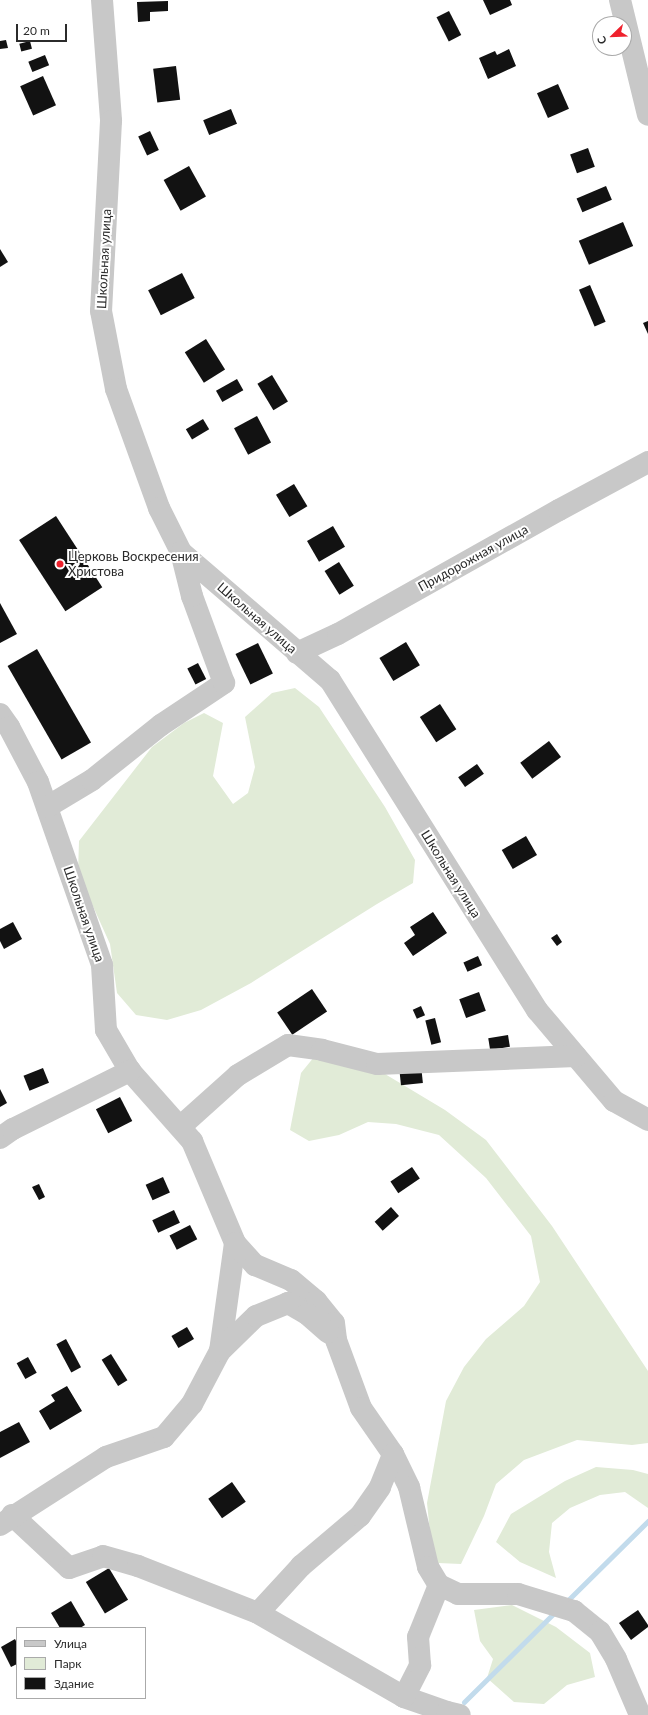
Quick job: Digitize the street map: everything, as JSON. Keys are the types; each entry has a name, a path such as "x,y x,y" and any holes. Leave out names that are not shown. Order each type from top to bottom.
{"street":[{"path":"620,0 648,115"},
{"name":"Школьная улица","path":"106,1 111,121 101,311 116,389 159,508 181,552 330,680 537,1010 614,1101 648,1120"},
{"name":"Придорожная улица","path":"297,653 338,634 559,510 648,462"},
{"path":"47,807 92,780 161,725 224,684 192,596 181,552"},
{"name":"Школьная улица","path":"0,714 9,727 38,782 102,965 106,1030 130,1071 192,1141 235,1243"},
{"path":"180,1127 238,1075 288,1044 322,1050 376,1064 576,1056"},
{"path":"0,1138 13,1129 130,1071"},
{"path":"235,1243 255,1265 291,1280 316,1301 334,1323 336,1340 361,1408 393,1454 409,1487 428,1567 439,1584 458,1594 518,1594 574,1610 600,1632 616,1659 640,1715"},
{"path":"220,1351 235,1243"},
{"path":"336,1340 307,1314 288,1303 256,1316 220,1351 192,1404 164,1436 106,1457 6,1520 69,1568 103,1556 138,1566 258,1613 404,1697 460,1715"},
{"path":"258,1613 302,1566 360,1516 380,1487 393,1454"},
{"path":"404,1697 420,1665 418,1637 439,1584"}],"green space":[{"path":"295,688 319,707 385,807 415,860 413,883 251,983 201,1010 167,1020 136,1015 117,993 110,944 78,873 79,841 152,747 184,723 204,713 223,723 213,776 233,804 248,793 255,767 245,717 272,693"},
{"path":"314,1057 385,1074 445,1110 486,1140 552,1226 648,1371 648,1443 632,1445 577,1440 524,1460 496,1484 484,1516 461,1564 438,1563 432,1552 427,1503 446,1401 464,1367 486,1339 524,1306 540,1282 531,1236 486,1178 439,1135 396,1124 368,1122 339,1135 309,1141 290,1130 301,1073"},
{"path":"596,1467 633,1470 648,1474 648,1508 625,1492 600,1495 570,1508 552,1523 549,1552 556,1578 520,1562 496,1542 511,1514 565,1481"},
{"path":"512,1605 556,1627 590,1653 595,1677 567,1685 544,1704 514,1702 487,1678 493,1659 480,1641 474,1610"}],"building":[{"path":"483,0 510,0 512,5 490,15"},
{"path":"168,1 168,11 150,12 150,21 138,22 137,2"},
{"path":"449,11 461,35 449,41 437,17"},
{"path":"6,40 8,48 0,49 0,41"},
{"path":"30,41 32,49 21,51 19,44"},
{"path":"509,49 516,66 488,79 479,58 495,51 497,55"},
{"path":"45,55 49,65 32,72 28,62"},
{"path":"176,66 180,100 157,103 153,69"},
{"path":"43,76 56,105 33,115 20,86"},
{"path":"558,84 569,109 548,118 537,93"},
{"path":"231,109 237,124 209,135 203,120"},
{"path":"150,131 159,150 147,156 138,136"},
{"path":"588,148 595,167 577,173 570,154"},
{"path":"189,166 206,197 181,211 164,180"},
{"path":"606,186 612,200 582,212 577,199"},
{"path":"623,222 633,246 589,265 579,241"},
{"path":"0,249 8,262 0,267"},
{"path":"182,273 195,298 161,315 148,290"},
{"path":"590,285 606,322 595,327 579,290"},
{"path":"648,321 648,334 643,323"},
{"path":"206,339 225,370 204,383 185,352"},
{"path":"272,375 288,402 273,410 257,384"},
{"path":"237,379 243,390 222,402 216,391"},
{"path":"257,416 271,442 248,455 234,428"},
{"path":"203,419 209,429 192,440 186,429"},
{"path":"294,484 307,506 289,517 276,495"},
{"name":"Церковь Воскресения Христова","path":"56,516 102,587 65,611 19,540"},
{"path":"333,526 345,547 319,562 307,541"},
{"path":"339,562 354,586 339,595 325,571"},
{"path":"0,603 17,634 0,643"},
{"path":"406,642 420,665 393,681 379,658"},
{"path":"258,643 273,674 250,685 236,654"},
{"path":"37,649 91,743 62,760 8,666"},
{"path":"198,663 206,679 195,684 187,668"},
{"path":"440,704 456,729 436,742 420,717"},
{"path":"549,741 561,757 532,779 520,763"},
{"path":"477,764 484,774 465,787 458,777"},
{"path":"526,836 537,855 513,869 502,850"},
{"path":"433,912 447,933 413,956 404,943 415,935 410,927"},
{"path":"13,922 22,939 4,949 0,941 0,929"},
{"path":"557,934 562,942 557,946 551,938"},
{"path":"478,956 482,965 467,972 463,963"},
{"path":"312,989 327,1011 292,1035 277,1012"},
{"path":"479,992 486,1011 466,1018 459,999"},
{"path":"421,1006 425,1015 417,1019 413,1010"},
{"path":"435,1018 441,1042 431,1045 425,1020"},
{"path":"508,1035 510,1047 490,1050 488,1038"},
{"path":"421,1065 423,1083 401,1085 399,1067"},
{"path":"43,1068 49,1083 30,1091 24,1076"},
{"path":"0,1089 7,1103 0,1107"},
{"path":"120,1097 132,1121 108,1133 96,1109"},
{"path":"412,1167 420,1179 398,1193 390,1182"},
{"path":"163,1177 170,1193 153,1200 146,1185"},
{"path":"39,1184 45,1197 39,1200 32,1187"},
{"path":"391,1207 399,1216 383,1231 375,1222"},
{"path":"174,1210 180,1223 158,1233 152,1220"},
{"path":"190,1225 197,1239 177,1250 170,1235"},
{"path":"187,1327 194,1339 178,1348 171,1336"},
{"path":"66,1339 81,1367 71,1372 56,1344"},
{"path":"111,1354 127,1380 118,1386 102,1360"},
{"path":"28,1357 37,1373 25,1379 17,1363"},
{"path":"67,1386 82,1411 50,1430 39,1411 55,1401 51,1395"},
{"path":"19,1422 30,1442 0,1458 0,1432"},
{"path":"232,1482 246,1502 222,1518 208,1499"},
{"path":"109,1568 128,1600 105,1614 86,1582"},
{"path":"71,1601 85,1625 82,1627 59,1627 51,1613"},
{"path":"638,1610 648,1627 631,1640 619,1623"},
{"path":"15,1639 16,1664 11,1667 1,1647"}],"waterway":[{"path":"565,1603 648,1521"},
{"path":"464,1702 556,1611"}],"place":[{"name":"Церковь Воскресения Христова","path":"60,564"}]}
